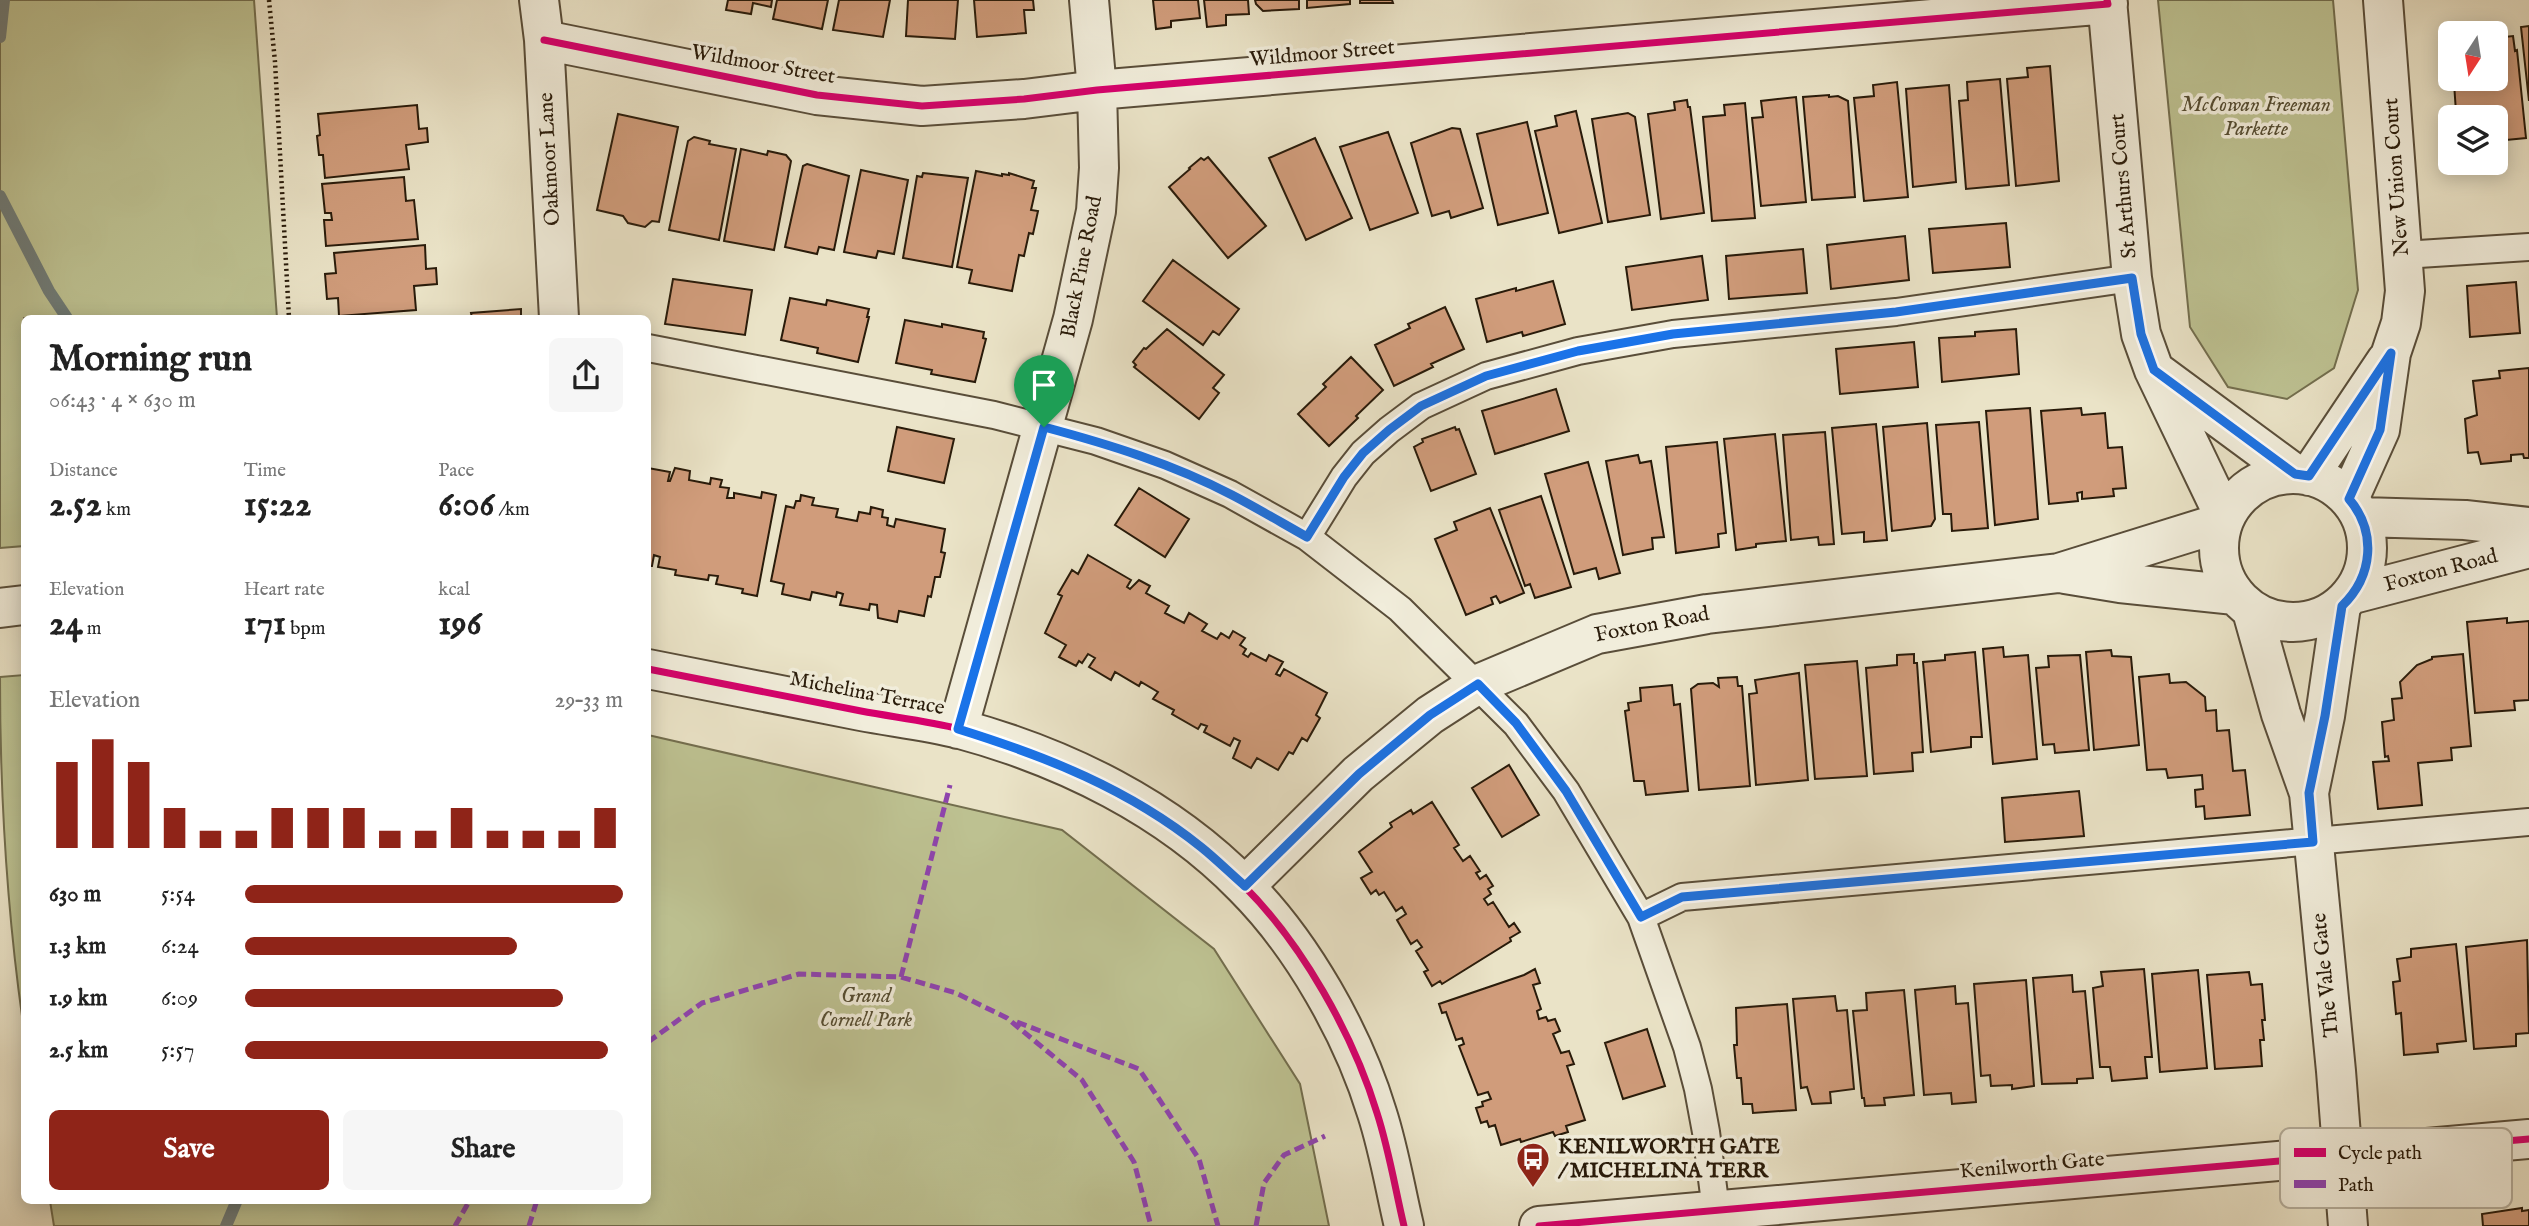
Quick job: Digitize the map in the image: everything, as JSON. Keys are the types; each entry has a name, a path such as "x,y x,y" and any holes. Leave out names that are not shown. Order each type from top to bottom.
{"street":[{"name":"Oakmoor Lane","path":"539,0 544,40 559,315"},
{"name":"Black Pine Road","path":"958,729 1073,319 1096,211 1099,168 1097,90 1089,0"},
{"name":"New Union Court","path":"2355,508 2380,430 2391,353 2401,323 2405,291 2383,0"},
{"name":"Wildmoor Street","path":"544,40 817,94 922,106 2107,2"},
{"name":"St Arthurs Court","path":"2107,2 2132,278 2141,334 2154,370 2224,520"},
{"name":"New Union Court","path":"2302,475 2391,353"},
{"path":"2154,370 2302,475 2331,484 2355,508 2367,532 2367,564 2347,600 2326,616 2307,622 2288,623 2269,619 2243,603 2225,579 2219,541 2224,520 2234,503 2261,481 2302,475"},
{"name":"Foxton Road","path":"2355,508 2529,527"},
{"name":"Foxton Road","path":"1245,886 1359,774 1430,715 1478,684 1597,634 1707,614 2059,573 2224,520"},
{"name":"Foxton Road","path":"2347,600 2529,548"},
{"name":"Foxton Road","path":"2059,573 2243,603"},
{"name":"The Vale Gate","path":"2309,793 2347,600"},
{"name":"The Vale Gate","path":"2243,603 2309,793 2340,1128"},
{"path":"0,608 21,605"},
{"name":"Michelina Terrace","path":"651,670 958,729 1023,749 1123,794 1202,847 1245,886 1323,990 1377,1111 1404,1226"},
{"name":"Kenilworth Gate","path":"1539,1226 1718,1218 2280,1162"},
{"name":"The Vale Gate","path":"2347,1208 2348,1226"}],"lane":[{"path":"2403,255 2529,247"},
{"path":"1307,537 1344,477 1363,453 1421,406 1486,376 1578,351 1673,334 1896,312 2132,278"},
{"path":"651,349 1044,427 1096,441 1165,466 1230,494 1307,537 1400,609 1516,723 1566,791 1641,917 1687,1047 1706,1132 1718,1218"},
{"path":"1641,917 1682,897 2529,822"}],"path":[{"path":"269,0 276,75 289,315"}],"green space":[{"path":"0,0 254,0 277,315 21,315 21,546 0,548"},
{"name":"McCowan Freeman Parkette","path":"2158,0 2333,0 2358,290 2334,368 2287,399 2228,387 2190,327"},
{"path":"21,675 21,1006 6,854 0,677"},
{"name":"Grand Cornell Park","path":"651,736 1062,830 1214,949 1300,1084 1329,1226 54,1226 50,1204 651,1204"}],"building":[{"path":"728,0 772,0 771,7 753,3 751,14 726,10"},
{"path":"777,0 828,0 822,29 773,19"},
{"path":"839,0 890,0 883,37 833,30"},
{"path":"908,0 958,0 955,39 906,36"},
{"path":"974,0 1033,0 1034,10 1024,10 1026,33 977,37"},
{"path":"1153,0 1198,0 1200,18 1171,21 1171,27 1156,29"},
{"path":"1204,0 1248,0 1249,14 1226,15 1226,25 1207,27"},
{"path":"1255,0 1299,0 1299,9 1263,11"},
{"path":"1307,0 1350,0 1350,4 1307,8"},
{"path":"1360,0 1392,0 1393,3 1360,3"},
{"path":"2529,26 2529,101 2521,27"},
{"path":"2513,36 2515,51 2517,50 2526,138 2508,140 2508,105 2456,105 2455,91 2508,91 2508,37"},
{"path":"2050,66 2059,181 2016,186 2007,79 2028,77 2027,68"},
{"path":"2000,79 2009,185 1966,189 1959,101 1968,100 1967,82"},
{"path":"1897,82 1908,197 1864,201 1854,98 1874,96 1873,85"},
{"path":"1949,85 1956,182 1913,187 1906,89"},
{"path":"1829,95 1848,101 1855,197 1812,200 1803,97"},
{"path":"1796,97 1806,202 1761,206 1752,118 1763,117 1761,101"},
{"path":"1687,100 1704,213 1661,219 1648,114 1675,110 1674,102"},
{"path":"1745,103 1755,218 1712,221 1703,117 1725,115 1724,105"},
{"path":"417,105 419,129 427,128 428,142 406,145 409,169 325,178 323,155 319,155 318,114"},
{"path":"1576,111 1602,223 1559,233 1535,131 1557,126 1555,116"},
{"path":"1628,113 1635,117 1650,215 1608,222 1592,119"},
{"path":"618,114 678,127 659,222 652,221 645,227 628,223 623,216 597,210"},
{"path":"1527,122 1548,213 1498,225 1477,134"},
{"path":"1452,128 1460,129 1483,208 1451,218 1449,211 1432,216 1411,143"},
{"path":"1388,132 1418,213 1370,230 1340,147"},
{"path":"694,137 710,141 709,144 736,149 719,240 669,230 688,141"},
{"path":"1315,138 1352,218 1306,240 1269,158"},
{"path":"741,149 767,155 768,151 786,155 791,161 774,250 724,241"},
{"path":"1208,157 1266,226 1228,258 1169,187 1201,158 1204,160"},
{"path":"807,164 849,176 834,250 819,247 817,254 785,247 803,166"},
{"path":"861,170 908,180 894,254 878,251 876,258 844,252"},
{"path":"976,171 1002,176 1009,173 1034,181 1032,188 1036,188 1031,210 1038,211 1024,256 1019,255 1012,291 969,283 972,270 957,267"},
{"path":"923,173 968,178 952,267 903,258 917,176 922,177"},
{"path":"404,177 406,201 414,200 418,239 326,246 324,220 332,220 331,213 325,213 322,184"},
{"path":"2006,223 2010,267 1933,273 1929,229"},
{"path":"1905,236 1909,280 1831,289 1827,245"},
{"path":"425,245 426,269 436,268 437,284 414,286 416,310 339,315 338,298 327,299 325,274 336,273 334,253"},
{"path":"1803,249 1807,293 1729,299 1726,256"},
{"path":"1702,256 1708,300 1632,310 1626,267"},
{"path":"1173,260 1239,309 1219,335 1213,331 1203,345 1143,301"},
{"path":"673,279 752,290 745,335 665,324"},
{"path":"1553,281 1565,324 1523,336 1522,332 1487,342 1476,299"},
{"path":"2516,282 2520,333 2470,337 2467,286"},
{"path":"790,298 826,305 827,300 869,309 858,362 817,353 818,348 781,340"},
{"path":"1445,307 1464,349 1431,364 1433,367 1394,386 1375,345 1410,328 1408,324"},
{"path":"521,309 521,315 471,313"},
{"path":"905,320 984,332 983,338 986,339 975,382 931,374 932,370 896,363"},
{"path":"1167,329 1224,375 1213,388 1219,393 1199,419 1134,367 1136,365 1133,362 1144,348"},
{"path":"2016,329 2019,374 1942,382 1939,338 1975,336 1975,332"},
{"path":"1914,342 1918,387 1840,394 1836,349"},
{"path":"1351,357 1383,390 1329,446 1298,414 1326,387 1323,384"},
{"path":"2529,368 2529,458 2524,458 2523,454 2511,455 2511,461 2481,464 2478,452 2468,453 2465,419 2477,415 2473,381 2500,378 2499,371"},
{"path":"1556,389 1569,431 1495,454 1482,411"},
{"path":"2030,408 2038,519 1995,525 1986,411"},
{"path":"2081,408 2082,415 2105,413 2108,448 2122,447 2126,488 2113,489 2114,496 2082,499 2082,492 2077,493 2078,501 2049,504 2041,411"},
{"path":"1979,422 1988,528 1952,531 1951,514 1943,514 1936,425"},
{"path":"1927,423 1935,519 1931,526 1892,531 1883,427"},
{"path":"1876,424 1887,540 1864,542 1864,532 1842,534 1832,428"},
{"path":"897,427 954,439 944,483 888,471"},
{"path":"1455,427 1456,430 1459,429 1476,474 1431,491 1414,447 1423,442 1422,439"},
{"path":"1825,432 1834,544 1819,545 1818,537 1791,540 1783,435"},
{"path":"1775,434 1786,541 1756,544 1756,547 1736,550 1724,439"},
{"path":"1717,442 1726,533 1718,534 1719,547 1676,553 1666,447"},
{"path":"1638,455 1640,463 1651,461 1664,537 1652,538 1653,549 1623,555 1606,461"},
{"path":"1588,462 1620,573 1599,579 1596,568 1574,574 1545,474"},
{"path":"675,468 690,471 689,480 710,484 711,478 722,480 720,487 729,488 727,498 734,498 734,493 761,498 762,492 776,495 757,596 742,593 743,589 716,584 718,576 709,575 708,580 675,575 676,570 658,567 660,557 654,555 652,566 651,469 670,472 668,481"},
{"path":"1139,488 1189,519 1165,557 1115,525"},
{"path":"801,495 814,498 812,505 838,509 836,517 857,521 859,512 870,514 871,507 883,510 882,517 888,518 887,525 894,527 896,519 945,529 941,552 945,553 940,577 935,577 924,616 899,611 897,622 878,618 877,605 870,604 869,610 840,605 843,594 837,592 836,597 812,592 810,600 782,594 784,584 771,581 786,506 794,508"},
{"path":"1541,496 1571,587 1535,598 1530,584 1525,586 1499,510"},
{"path":"1490,508 1524,593 1500,603 1496,596 1491,598 1493,604 1466,615 1435,539 1457,530 1454,522"},
{"path":"1088,555 1131,580 1127,587 1130,589 1139,580 1150,586 1146,593 1169,606 1165,613 1184,623 1189,613 1207,624 1202,631 1217,639 1221,633 1229,638 1233,631 1245,638 1240,645 1246,649 1243,654 1248,657 1251,653 1266,661 1269,655 1283,662 1276,674 1280,676 1284,669 1327,693 1316,715 1320,718 1307,741 1302,738 1293,754 1289,752 1278,770 1257,758 1251,768 1233,758 1240,741 1234,738 1230,746 1204,732 1207,726 1201,724 1198,729 1172,714 1174,710 1153,699 1158,692 1141,682 1139,686 1115,672 1111,680 1089,667 1095,658 1088,654 1082,663 1079,661 1076,666 1059,657 1066,645 1045,633 1062,596 1058,594 1072,570 1078,574"},
{"path":"2507,618 2507,623 2529,621 2529,700 2514,701 2515,710 2475,713 2467,622"},
{"path":"2003,647 2004,657 2028,655 2037,759 1993,764 1983,649"},
{"path":"2111,650 2112,656 2131,657 2139,745 2094,750 2086,652"},
{"path":"1975,652 1982,737 1971,737 1971,747 1931,752 1923,662 1945,660 1945,655"},
{"path":"1914,654 1914,663 1917,663 1923,752 1912,753 1913,771 1874,774 1866,668 1897,665 1897,655"},
{"path":"2463,654 2471,746 2451,748 2452,760 2418,763 2422,805 2378,809 2373,762 2389,761 2388,756 2385,757 2382,722 2394,720 2392,699 2402,698 2400,682 2417,665 2432,657"},
{"path":"2080,655 2089,750 2055,753 2054,744 2043,745 2036,668 2049,667 2048,656"},
{"path":"1857,661 1867,776 1815,779 1805,665"},
{"path":"1799,673 1808,780 1756,785 1749,694 1757,693 1755,680"},
{"path":"2169,674 2170,683 2186,682 2205,697 2206,711 2216,710 2217,731 2229,730 2233,771 2245,770 2250,815 2205,819 2204,806 2196,807 2195,790 2203,789 2202,775 2168,778 2166,769 2147,770 2139,677"},
{"path":"1737,677 1738,686 1742,686 1750,786 1699,790 1691,689 1698,684 1713,683 1719,687 1718,678"},
{"path":"1672,685 1674,705 1680,704 1688,791 1646,795 1644,781 1634,781 1625,711 1629,710 1628,703 1641,701 1640,688"},
{"path":"1509,765 1539,815 1502,837 1472,788"},
{"path":"2079,791 2084,836 2005,842 2002,798"},
{"path":"1432,802 1459,845 1454,848 1463,861 1470,856 1480,871 1476,873 1480,879 1486,875 1493,886 1488,889 1491,894 1484,899 1488,905 1493,902 1509,927 1514,923 1520,932 1510,938 1511,941 1442,984 1440,981 1432,986 1424,972 1428,970 1416,951 1422,947 1417,940 1411,944 1397,920 1406,914 1402,907 1396,911 1384,892 1379,895 1376,890 1371,894 1361,878 1372,872 1359,852 1392,827 1390,823 1411,810 1413,814"},
{"path":"2527,940 2529,1033 2516,1034 2516,1046 2474,1049 2466,947"},
{"path":"2456,944 2466,1041 2437,1044 2438,1052 2404,1055 2401,1013 2396,1014 2393,982 2400,981 2397,959 2411,957 2411,949"},
{"path":"1535,969 1540,983 1533,985 1541,1009 1537,1011 1539,1019 1555,1019 1560,1031 1553,1034 1561,1053 1569,1051 1574,1064 1567,1066 1585,1120 1566,1126 1568,1132 1555,1136 1553,1132 1501,1145 1495,1125 1489,1127 1487,1121 1481,1123 1476,1108 1491,1099 1488,1092 1478,1095 1459,1046 1464,1044 1462,1038 1456,1040 1446,1012 1442,1013 1439,1004"},
{"path":"2144,969 2152,1057 2145,1057 2147,1078 2112,1081 2110,1067 2100,1067 2093,988 2103,986 2101,972"},
{"path":"2198,970 2207,1068 2160,1072 2152,974"},
{"path":"2249,972 2251,985 2262,984 2265,1020 2262,1020 2264,1040 2260,1040 2262,1066 2215,1069 2207,975"},
{"path":"2072,975 2073,992 2085,991 2093,1078 2077,1079 2077,1083 2042,1084 2033,978"},
{"path":"2026,980 2034,1086 2012,1089 2012,1085 1991,1086 1990,1075 1981,1076 1974,984"},
{"path":"1955,986 1956,1004 1968,1003 1976,1102 1952,1104 1951,1093 1924,1095 1915,990"},
{"path":"1904,990 1914,1095 1884,1098 1885,1105 1865,1106 1853,1011 1867,1010 1866,993"},
{"path":"1835,996 1837,1011 1847,1010 1854,1089 1830,1092 1831,1103 1812,1104 1807,1087 1801,1088 1793,999"},
{"path":"1787,1004 1796,1110 1753,1113 1752,1104 1743,1104 1741,1078 1737,1078 1734,1045 1737,1045 1736,1008"},
{"path":"1647,1029 1665,1086 1623,1099 1605,1043"},
{"path":"2522,1208 2522,1211 2529,1210 2529,1226 2483,1226 2482,1214"}],"waterway":[{"path":"0,37 4,0"},
{"path":"0,196 49,291 65,315"},
{"path":"226,1226 235,1204"}],"marked path":[{"path":"901,977 950,785"},
{"path":"651,1040 702,1003 799,974 901,977 956,993 1007,1018 1082,1080 1134,1162 1151,1226"},
{"path":"1017,1022 1139,1069 1199,1159 1218,1226"},
{"path":"1256,1226 1264,1183 1284,1155 1325,1136"},
{"path":"455,1226 468,1204"},
{"path":"529,1226 536,1204"}],"cycle path":[{"path":"544,40 817,95 922,106 2108,4 2107,0"},
{"path":"651,670 960,729 1038,754 1076,770 1148,809 1182,832 1214,858 1265,909 1305,962 1340,1022 1377,1113 1404,1226"},
{"path":"2512,1140 2529,1139"},
{"path":"1539,1226 2280,1161"}],"place":[{"name":"KENILWORTH GATE / MICHELINA TERR","path":"1533,1189"}],"route":[{"path":"2132,278 2141,334 2154,370 2295,474 2309,476 2391,353 2380,430 2349,499 2356,507 2367,532 2367,564 2353,594 2342,606 2325,716 2309,793 2313,842 1682,897 1641,917 1566,791 1516,723 1478,684 1430,715 1359,774 1245,886 1202,847 1123,794 1023,749 958,729 1044,427 1096,441 1165,466 1230,494 1307,537 1344,477 1363,453 1421,406 1486,376 1578,351 1673,334 1896,312 2132,278"}]}
